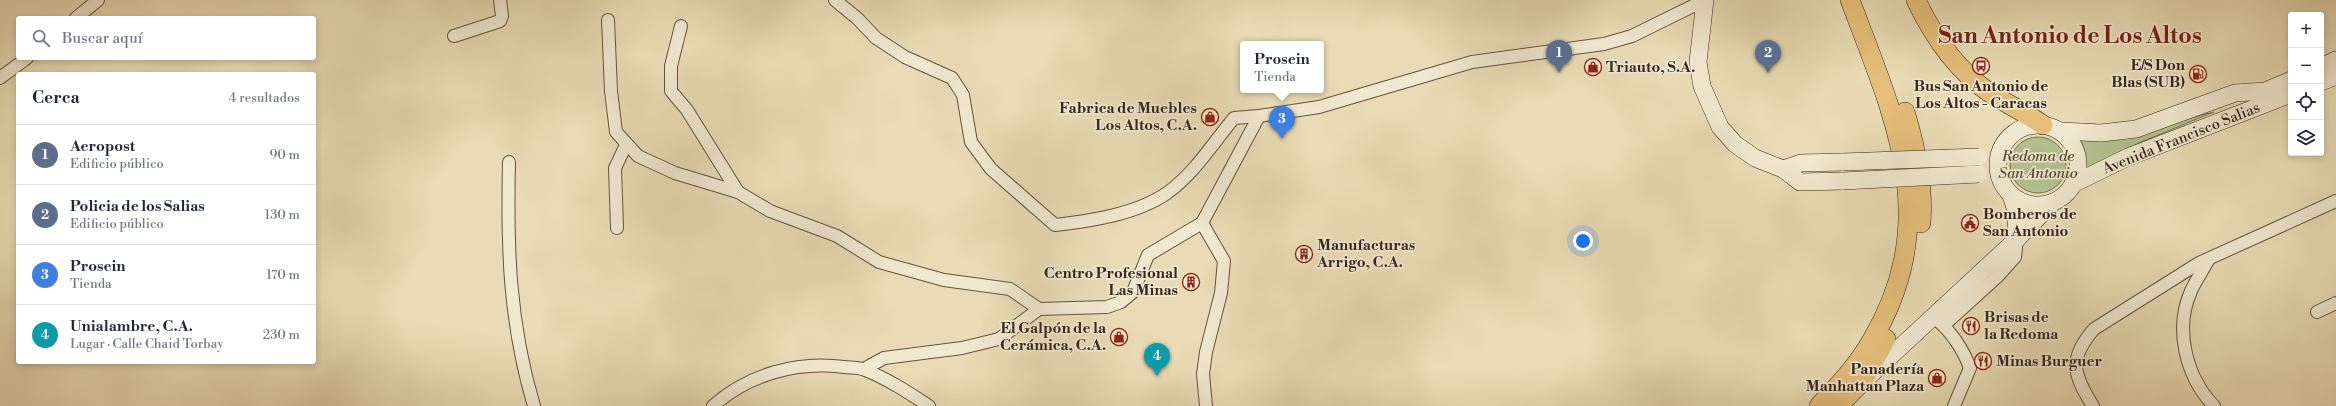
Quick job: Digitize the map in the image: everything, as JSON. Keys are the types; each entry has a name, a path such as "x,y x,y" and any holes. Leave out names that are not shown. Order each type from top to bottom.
{"main road":[{"path":"1819,406 1845,378 1872,341 1887,312 1901,278 1910,218 1901,147 1889,100 1850,0"},
{"path":"1838,406 1861,383 1882,346 1912,283 1919,251 1922,220 1922,196 1916,150 1901,100 1864,0"},
{"path":"1916,0 1930,29 1957,64 1990,92 2052,128"}],"street":[{"path":"78,16 98,0"},
{"path":"454,36 500,21 502,16 500,0"},
{"path":"835,0 858,19 876,38 905,57 952,78 962,95 972,142 991,169 1055,225 1088,221 1132,209 1166,193 1193,169 1234,118 1259,116 1319,107 1472,62 1604,44 1632,36 1705,0"},
{"path":"1705,0 1698,62 1702,86 1709,106 1720,127 1735,144 1755,158 1783,169 1800,182 1979,174 1999,176"},
{"path":"608,20 611,91 616,132 626,145 638,156 675,173 738,192 770,211 838,236 879,262 944,280 1010,289 1039,309"},
{"path":"681,26 671,66 671,91 687,110 738,192"},
{"path":"0,78 23,60"},
{"path":"2324,66 2336,60"},
{"path":"2324,81 2336,76"},
{"name":"Avenida Francisco Salias","path":"2052,128 2101,133 2136,129 2235,93 2265,91 2288,81"},
{"name":"Avenida Francisco Salias","path":"2073,184 2128,157 2288,95"},
{"path":"864,369 884,358 962,348 999,340 1039,309 1107,307 1121,302 1133,292 1148,255 1202,223 1259,116"},
{"path":"1783,169 1801,163 1979,156 2002,145 2013,133 2027,126 2052,128 2069,139 2076,150 2078,161 2077,173 2073,184 2064,195 2053,202 1939,321 1861,383"},
{"path":"617,228 614,168 626,145"},
{"path":"2002,145 1998,160 1999,176 2010,195 2016,211 2017,239"},
{"path":"509,162 509,275 517,339 534,406"},
{"path":"2010,195 2023,203 2038,205 2053,202"},
{"path":"2093,406 2076,374 2076,358 2084,342 2094,329 2209,259 2336,202"},
{"path":"1202,223 1224,261 1221,293 1206,352 1203,374 1206,406"},
{"path":"2209,259 2191,292 2183,326 2188,360 2196,381 2214,406"},
{"path":"2317,312 2336,303"},
{"path":"1939,321 1966,358 1970,368 1954,406"},
{"path":"713,406 742,385 781,370 802,365 831,365 864,369 929,406"}],"green space":[{"path":"2214,112 2141,142 2084,175 2083,149 2077,139 2173,122"},
{"name":"Redoma de San Antonio","path":"2038,137 2049,139 2058,145 2064,154 2066,165 2064,176 2058,185 2049,191 2038,193 2027,191 2018,185 2012,176 2010,165 2012,154 2018,145 2027,139"}],"place":[{"name":"Bus San Antonio de Los Altos - Caracas","path":"1981,66"},
{"name":"Triauto, S.A.","path":"1593,67"},
{"name":"Aeropost","path":"1559,73"},
{"name":"Policia de los Salias","path":"1768,73"},
{"name":"E/S Don Blas (SUB)","path":"2198,74"},
{"name":"Fabrica de Muebles Los Altos, C.A.","path":"1210,117"},
{"name":"Prosein","path":"1282,139"},
{"name":"Bomberos de San Antonio","path":"1970,223"},
{"name":"Manufacturas Arrigo, C.A.","path":"1304,254"},
{"name":"Centro Profesional Las Minas","path":"1191,282"},
{"name":"Brisas de la Redoma","path":"1971,326"},
{"name":"El Galpón de la Cerámica, C.A.","path":"1119,337"},
{"name":"Minas Burguer","path":"1983,361"},
{"name":"Unialambre, C.A.","path":"1157,376"},
{"name":"Panadería Manhattan Plaza","path":"1937,378"}],"district":[{"name":"San Antonio de Los Altos","path":"2070,35"}]}
